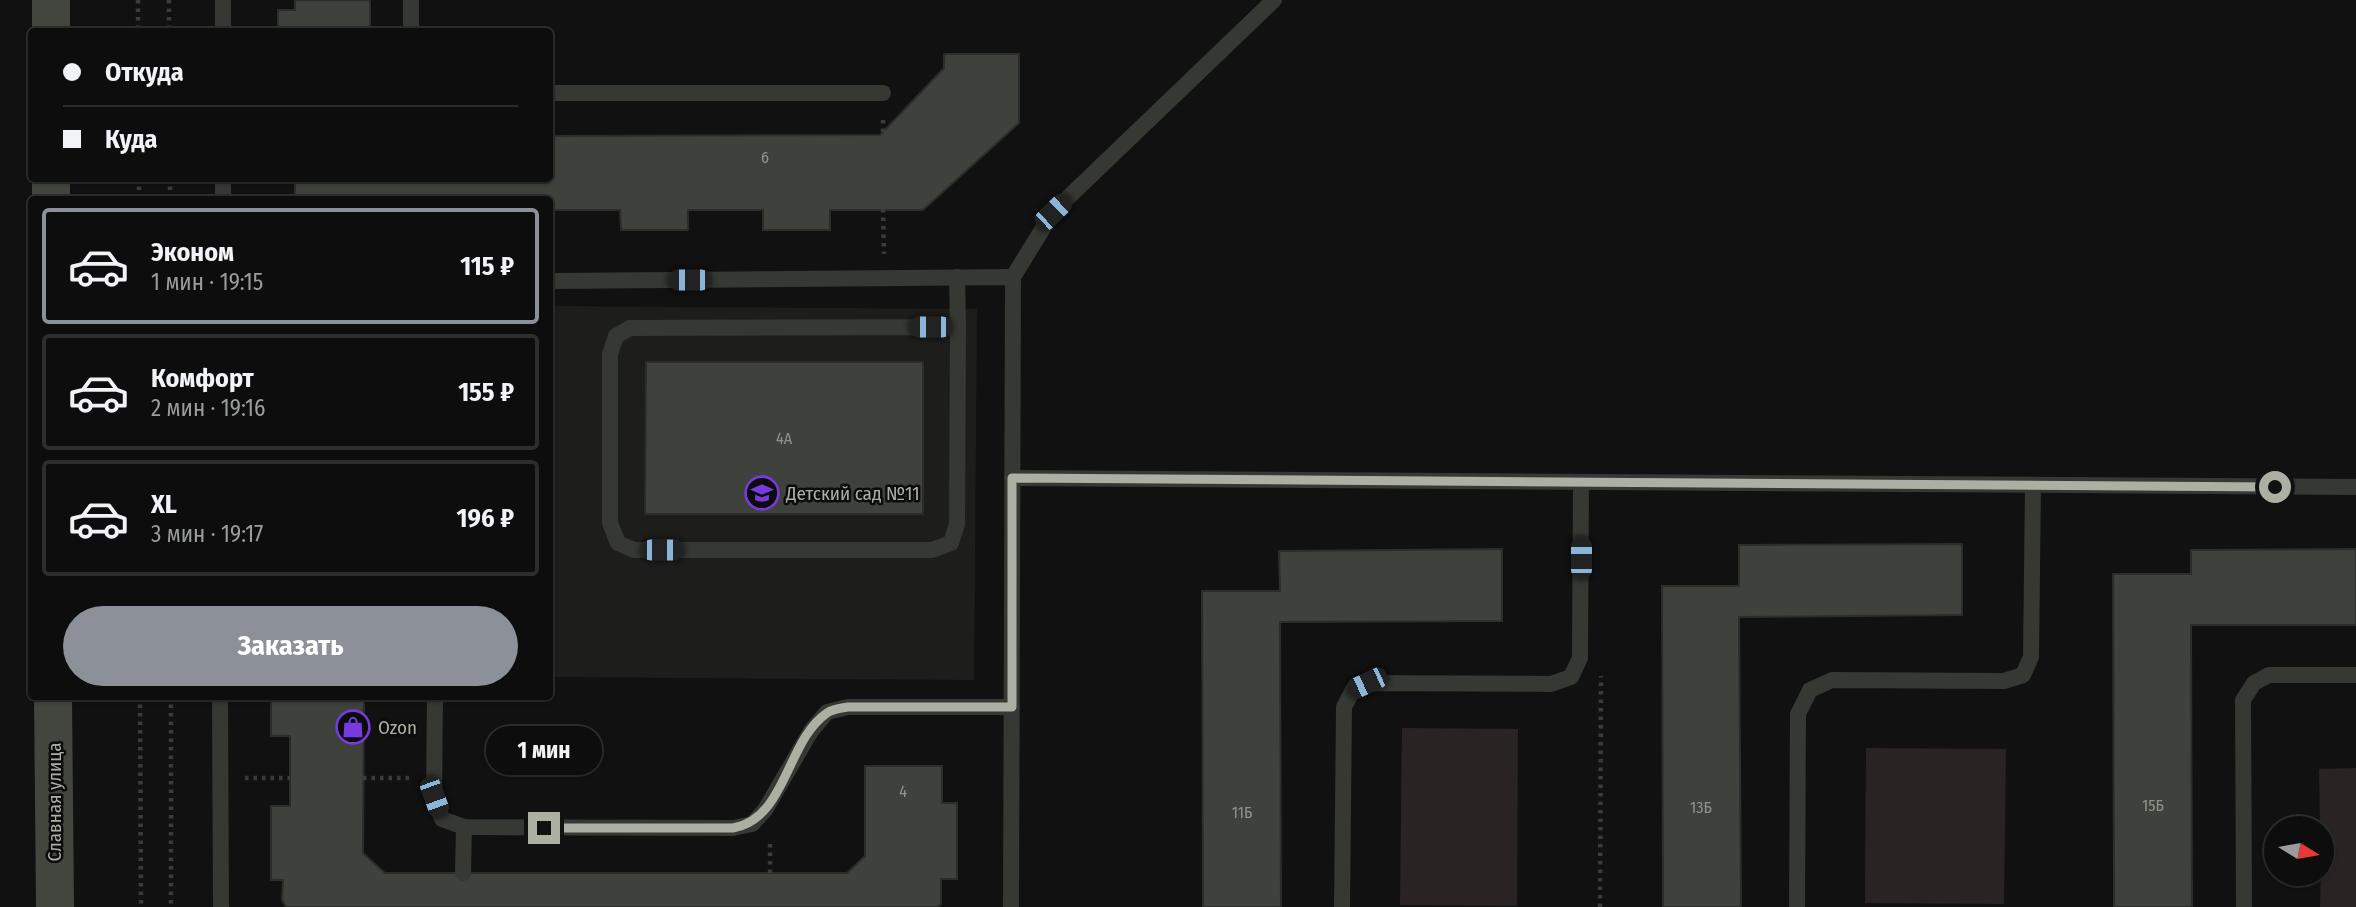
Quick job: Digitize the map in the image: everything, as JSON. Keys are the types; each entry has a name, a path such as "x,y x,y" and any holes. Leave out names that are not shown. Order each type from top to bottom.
{"street":[{"path":"51,0 51,28"},
{"name":"Славная улица","path":"53,700 55,907"}],"lane":[{"path":"223,0 223,28"},
{"path":"411,0 411,28"},
{"path":"1011,907 1013,277 1053,212 1273,0"},
{"path":"553,93 883,93"},
{"path":"957,277 958,327 957,524 951,543 932,550 634,550 618,543 610,523 610,354 616,336 630,328 958,327"},
{"path":"553,281 1013,277"},
{"path":"1012,478 2356,487"},
{"path":"1342,907 1344,706 1353,690 1367,683 1551,684 1572,677 1580,658 1581,482"},
{"path":"1797,907 1798,714 1810,690 1832,680 2004,681 2023,675 2031,657 2033,485"},
{"path":"2244,907 2243,701 2254,683 2269,676 2356,675"},
{"path":"220,700 221,907"},
{"path":"435,700 434,797 442,819 464,827 733,828 752,824 765,810 811,731 827,712 848,707 1012,707"},
{"path":"463,873 464,827"}],"path":[{"path":"138,0 138,28"},
{"path":"169,0 169,28"},
{"path":"883,209 884,278"},
{"path":"1600,907 1601,674"},
{"path":"140,700 141,907"},
{"path":"171,700 171,907"},
{"path":"220,778 290,778"},
{"path":"363,778 435,778"}],"shaded area":[{"name":"Детский сад №11","path":"553,306 977,309 974,680 553,677"},
{"path":"1402,728 1518,729 1517,906 1400,905"},
{"path":"1866,748 2006,749 2004,904 1865,903"},
{"path":"2356,768 2356,907 2320,907 2321,886 2334,886 2334,816 2320,816 2319,769"}],"building":[{"path":"295,0 370,0 370,28 278,28 278,10 295,10"},
{"path":"944,54 1019,54 1019,123 923,210 830,210 830,230 763,230 763,210 688,210 688,230 621,230 620,210 553,210 553,196 295,196 295,182 553,182 553,136 880,135 944,68"},
{"path":"646,362 923,362 923,514 645,514"},
{"path":"1962,544 1962,615 1739,617 1741,907 1663,907 1662,586 1739,586 1739,545"},
{"path":"1502,549 1502,621 1280,622 1281,907 1203,907 1202,591 1280,591 1279,551"},
{"path":"2356,549 2356,625 2191,625 2192,907 2114,907 2113,574 2191,574 2191,550"},
{"path":"271,700 364,700 363,853 385,873 847,873 865,856 865,766 942,766 942,803 957,803 957,879 941,879 941,904 938,907 286,907 282,900 283,880 271,880 271,806 290,806 290,736 271,736"}],"place":[{"name":"Детский сад №11","path":"762,493"},
{"name":"Ozon","path":"353,727"}],"route":[{"path":"544,828 733,828 752,824 765,810 811,731 827,712 848,707 1012,707 1012,478 2275,487"}]}
